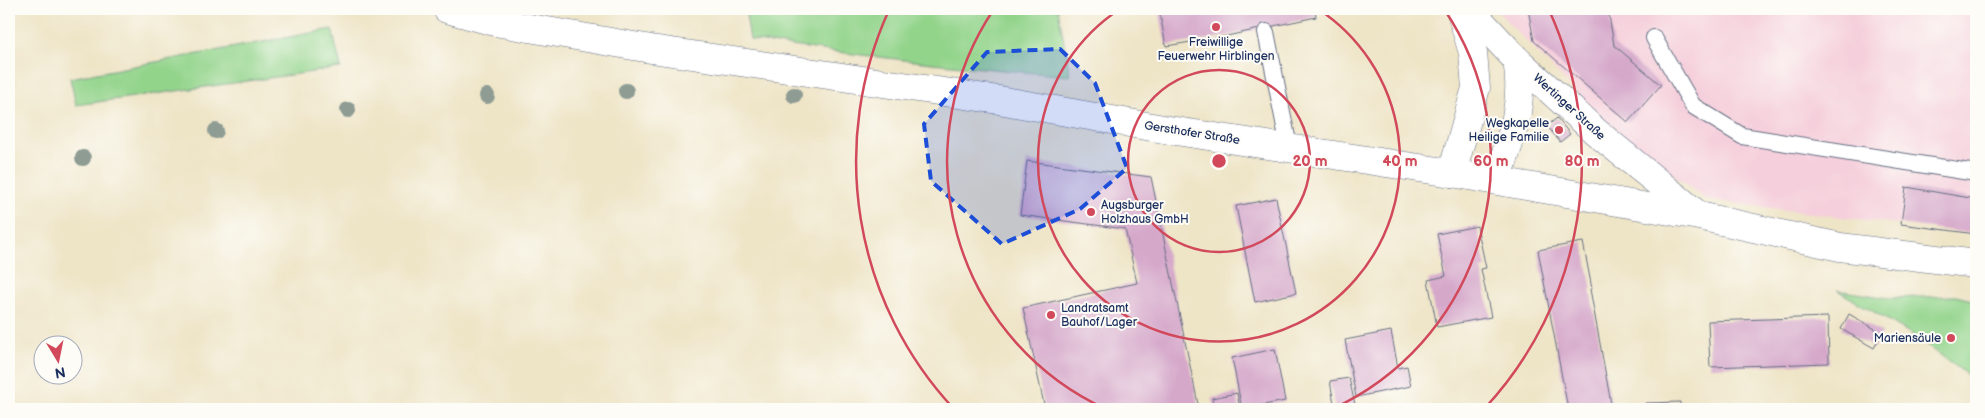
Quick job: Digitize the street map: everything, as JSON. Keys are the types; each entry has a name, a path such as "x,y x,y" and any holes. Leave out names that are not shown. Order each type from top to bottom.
{"street":[{"name":"Gersthofer Straße","path":"447,9 495,22 699,57 999,100 1169,130 1289,147 1576,194"},
{"path":"1452,173 1476,88 1473,53 1460,9"},
{"name":"Wertinger Straße","path":"1469,9 1517,60 1596,132 1699,216"},
{"path":"1496,180 1517,115 1520,96 1517,60"},
{"name":"Wertinger Straße","path":"1576,194 1699,216 1840,247 1976,264"}],"lane":[{"path":"1266,32 1289,147"},
{"path":"1654,38 1693,106 1742,136 1976,173"}],"highlighted area":[{"path":"1060,49 1095,83 1127,168 1080,209 1002,244 931,181 924,124 987,52"}],"shaded area":[{"path":"1495,9 1976,9 1976,234 1707,200 1612,129"}],"green space":[{"path":"745,9 1058,9 1070,76 910,61 750,40"},
{"path":"332,29 341,68 76,105 70,78"},
{"path":"1837,290 1889,298 1956,296 1976,301 1976,381 1913,335"}],"building":[{"name":"Freiwillige Feuerwehr Hirblingen","path":"1159,9 1315,9 1316,17 1222,37 1166,46"},
{"path":"1528,9 1608,9 1614,45 1661,85 1628,122 1534,41"},
{"name":"Wegkapelle Heilige Familie","path":"1557,118 1570,134 1560,142 1547,126"},
{"path":"1027,161 1151,177 1199,409 1045,409 1023,308 1137,283 1125,229 1020,215"},
{"path":"1906,187 1976,199 1976,234 1901,224"},
{"path":"1276,198 1296,293 1255,302 1236,206"},
{"path":"1477,226 1486,268 1481,269 1491,317 1437,327 1428,280 1446,276 1437,234"},
{"path":"1583,242 1612,409 1568,409 1538,250"},
{"path":"1849,314 1882,333 1874,348 1841,329"},
{"path":"1828,317 1829,363 1710,367 1708,321"},
{"path":"1391,331 1398,368 1407,366 1411,386 1356,397 1345,340"},
{"path":"1275,349 1285,401 1242,409 1232,358"},
{"path":"1349,378 1356,409 1335,409 1330,381"},
{"path":"1237,393 1240,409 1214,409 1212,398"},
{"path":"1680,402 1680,409 1645,409 1645,403"}],"place":[{"name":"Freiwillige Feuerwehr Hirblingen","path":"1216,27"},
{"name":"Wegkapelle Heilige Familie","path":"1559,130"},
{"name":"Augsburger Holzhaus GmbH","path":"1091,212"},
{"name":"Landratsamt Bauhof/Lager","path":"1051,315"},
{"name":"Mariensäule","path":"1951,338"}]}
